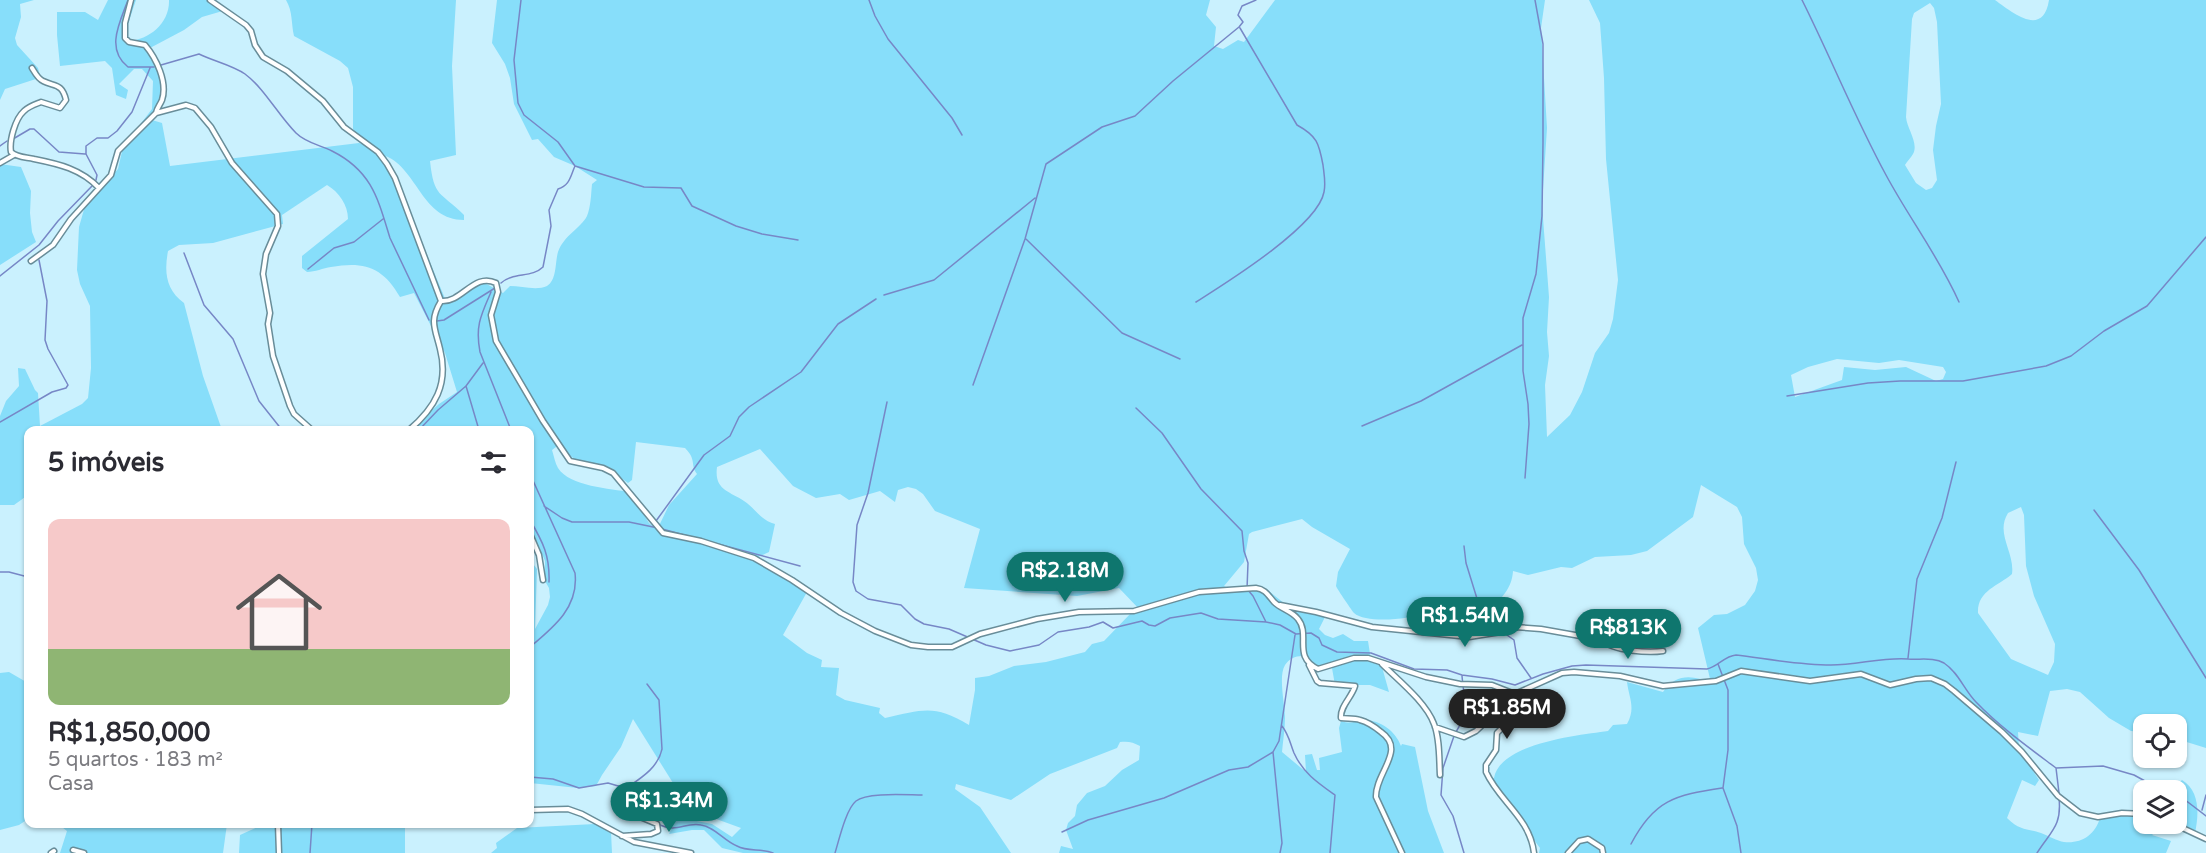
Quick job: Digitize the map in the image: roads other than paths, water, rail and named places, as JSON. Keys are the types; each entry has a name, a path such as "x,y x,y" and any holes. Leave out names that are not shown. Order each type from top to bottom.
{"street":[{"path":"31,261 53,245 71,219 111,175 118,151 156,113 162,100 164,86 154,58 145,45 129,42 125,38 125,22 131,0"},
{"path":"210,0 246,25 262,57 287,71 323,101 339,122 378,152 395,178 441,301 433,324 442,360 443,380 429,410 413,426"},
{"path":"14,155 11,150 11,141 21,114 40,102 59,108 66,100 65,95 57,86 42,81 32,69"},
{"path":"156,113 186,105 195,108 211,127 232,163 277,214 278,226 264,264 263,274 270,313 268,324 271,344 290,406 294,414 308,426"},
{"path":"0,163 14,155 71,169 87,176 99,188"},
{"path":"441,301 451,300 470,286 483,281 496,283 498,292 491,315 496,341 567,458 573,463 603,468 613,473 627,487 638,506 660,531 754,558 792,579 841,613 895,639 928,647 952,647 980,633 1038,619 1079,612 1134,611 1187,595 1217,590 1261,589 1276,604 1295,616 1300,623 1303,651 1317,681 1320,684 1354,686 1354,690 1342,709 1341,718 1367,722 1384,733 1392,742 1392,751 1376,787 1376,796 1402,853"},
{"path":"534,542 540,555 543,580"},
{"path":"1276,604 1325,614 1363,626 1469,637 1507,631 1515,627 1630,643 1639,641 1648,635"},
{"path":"1603,640 1608,646 1623,649 1663,651"},
{"path":"1307,661 1318,669 1359,657 1368,657 1437,680 1492,685 1515,694 1562,673 1574,672 1626,678 1663,686 1716,681 1741,671 1810,681 1861,674 1890,685 1931,678 1946,684 2002,732 2022,752 2058,796 2080,813 2098,817 2133,814"},
{"path":"1381,663 1423,706 1435,727 1440,775"},
{"path":"1435,727 1464,737 1476,731 1491,717 1512,720 1511,725 1497,733 1496,750 1486,765 1486,772 1525,825 1532,840 1534,853"},
{"path":"621,836 651,834 658,831 657,824 636,816 633,812 647,791"},
{"path":"534,810 568,808 621,836 644,845 691,853"},
{"path":"278,828 279,853"},
{"path":"2187,830 2206,839"},
{"path":"1569,853 1573,845 1588,839 1602,848 1603,853"},
{"path":"72,850 84,853"}],"waterway":[{"path":"128,0 116,35 117,52 128,67 154,67"},
{"path":"521,0 514,60 518,103 524,115 558,142 575,166 644,187 681,188 692,206 736,226 762,234 798,240"},
{"path":"869,0 888,39 952,118 962,135"},
{"path":"973,385 1025,239 1046,164 1102,127 1135,116 1173,81 1239,27 1243,22 1238,15 1242,6 1256,0"},
{"path":"1525,478 1529,424 1523,371 1523,318 1536,274 1542,216 1543,44 1535,0"},
{"path":"1802,0 1875,153 1959,302"},
{"path":"1196,302 1248,268 1289,237 1318,206 1325,189 1323,165 1316,141 1297,125 1240,28"},
{"path":"161,65 199,54 240,71 259,87 289,126 300,136 332,151 356,168 372,187 390,238 429,320"},
{"path":"96,180 97,175 86,154 86,146 97,138 108,138 117,131 132,112 150,68"},
{"path":"13,139 34,129 59,152 85,154"},
{"path":"0,146 7,141"},
{"path":"501,283 511,277 533,273 543,267 551,226 549,210 558,189 567,183 575,166"},
{"path":"0,276 39,245 58,221 92,186"},
{"path":"884,295 934,280 1035,198"},
{"path":"308,269 334,248 354,242 383,219"},
{"path":"1787,396 1868,383 1963,381 2046,366 2071,356 2104,331 2147,306 2206,237"},
{"path":"1026,239 1122,333 1180,359"},
{"path":"184,253 204,305 233,339 259,401 279,426"},
{"path":"0,422 68,385 45,340 47,301 39,260"},
{"path":"437,321 444,320 495,288"},
{"path":"491,292 480,321 478,335 480,352 509,426"},
{"path":"656,521 704,455 730,436 739,417 749,407 801,372 838,324 876,299"},
{"path":"1362,426 1421,401 1522,345"},
{"path":"423,426 466,386 483,363"},
{"path":"466,386 478,426"},
{"path":"887,402 868,493 857,525 853,582 856,591 868,599 901,605 915,619 924,624 949,629 986,645 1010,651 1039,645 1058,632 1089,627 1103,622 1113,628 1142,621 1155,626 1170,618 1201,613 1218,619 1280,625 1296,634 1311,633 1319,638 1322,645 1337,652 1371,653 1414,669 1447,670 1515,685 1572,666 1707,669 1736,655 1819,665 1841,665 1889,659 1931,659 1940,661 1949,667 1985,711 2056,768 2103,766 2143,780"},
{"path":"1136,408 1162,433 1201,489 1242,531 1248,563 1247,589 1266,622"},
{"path":"1908,658 1917,579 1942,518 1956,462"},
{"path":"534,483 575,573 575,585 569,606 556,624 534,644"},
{"path":"544,506 572,522 629,522 658,528"},
{"path":"2094,510 2139,570 2206,678"},
{"path":"534,527 545,550 549,582"},
{"path":"662,529 800,566"},
{"path":"1464,546 1466,563 1483,618 1488,625 1500,631"},
{"path":"0,572 24,576"},
{"path":"1504,633 1514,640 1517,658 1531,678"},
{"path":"1280,853 1282,843 1273,752 1279,741 1295,635"},
{"path":"1718,664 1728,690 1728,750 1723,788 1737,826 1741,853"},
{"path":"1456,732 1464,711 1462,676"},
{"path":"625,789 653,767 662,749 659,700 647,684"},
{"path":"1282,726 1294,753 1306,772 1335,795 1330,853"},
{"path":"1454,736 1443,768 1441,795 1453,816 1464,853"},
{"path":"1062,832 1088,820 1164,798 1229,770 1248,767 1273,752"},
{"path":"2056,768 2059,793"},
{"path":"534,777 553,779 579,788 608,783 625,788"},
{"path":"1631,844 1648,818 1667,802 1679,797 1722,788"},
{"path":"626,790 632,805"},
{"path":"835,853 846,818 856,801 878,795 922,795"},
{"path":"2202,810 2206,795"},
{"path":"2037,853 2057,822 2059,798"},
{"path":"2187,801 2206,816"},
{"path":"636,813 653,821"},
{"path":"660,825 671,828 695,824 706,826 741,848 773,853"},
{"path":"310,853 312,828"}]}
